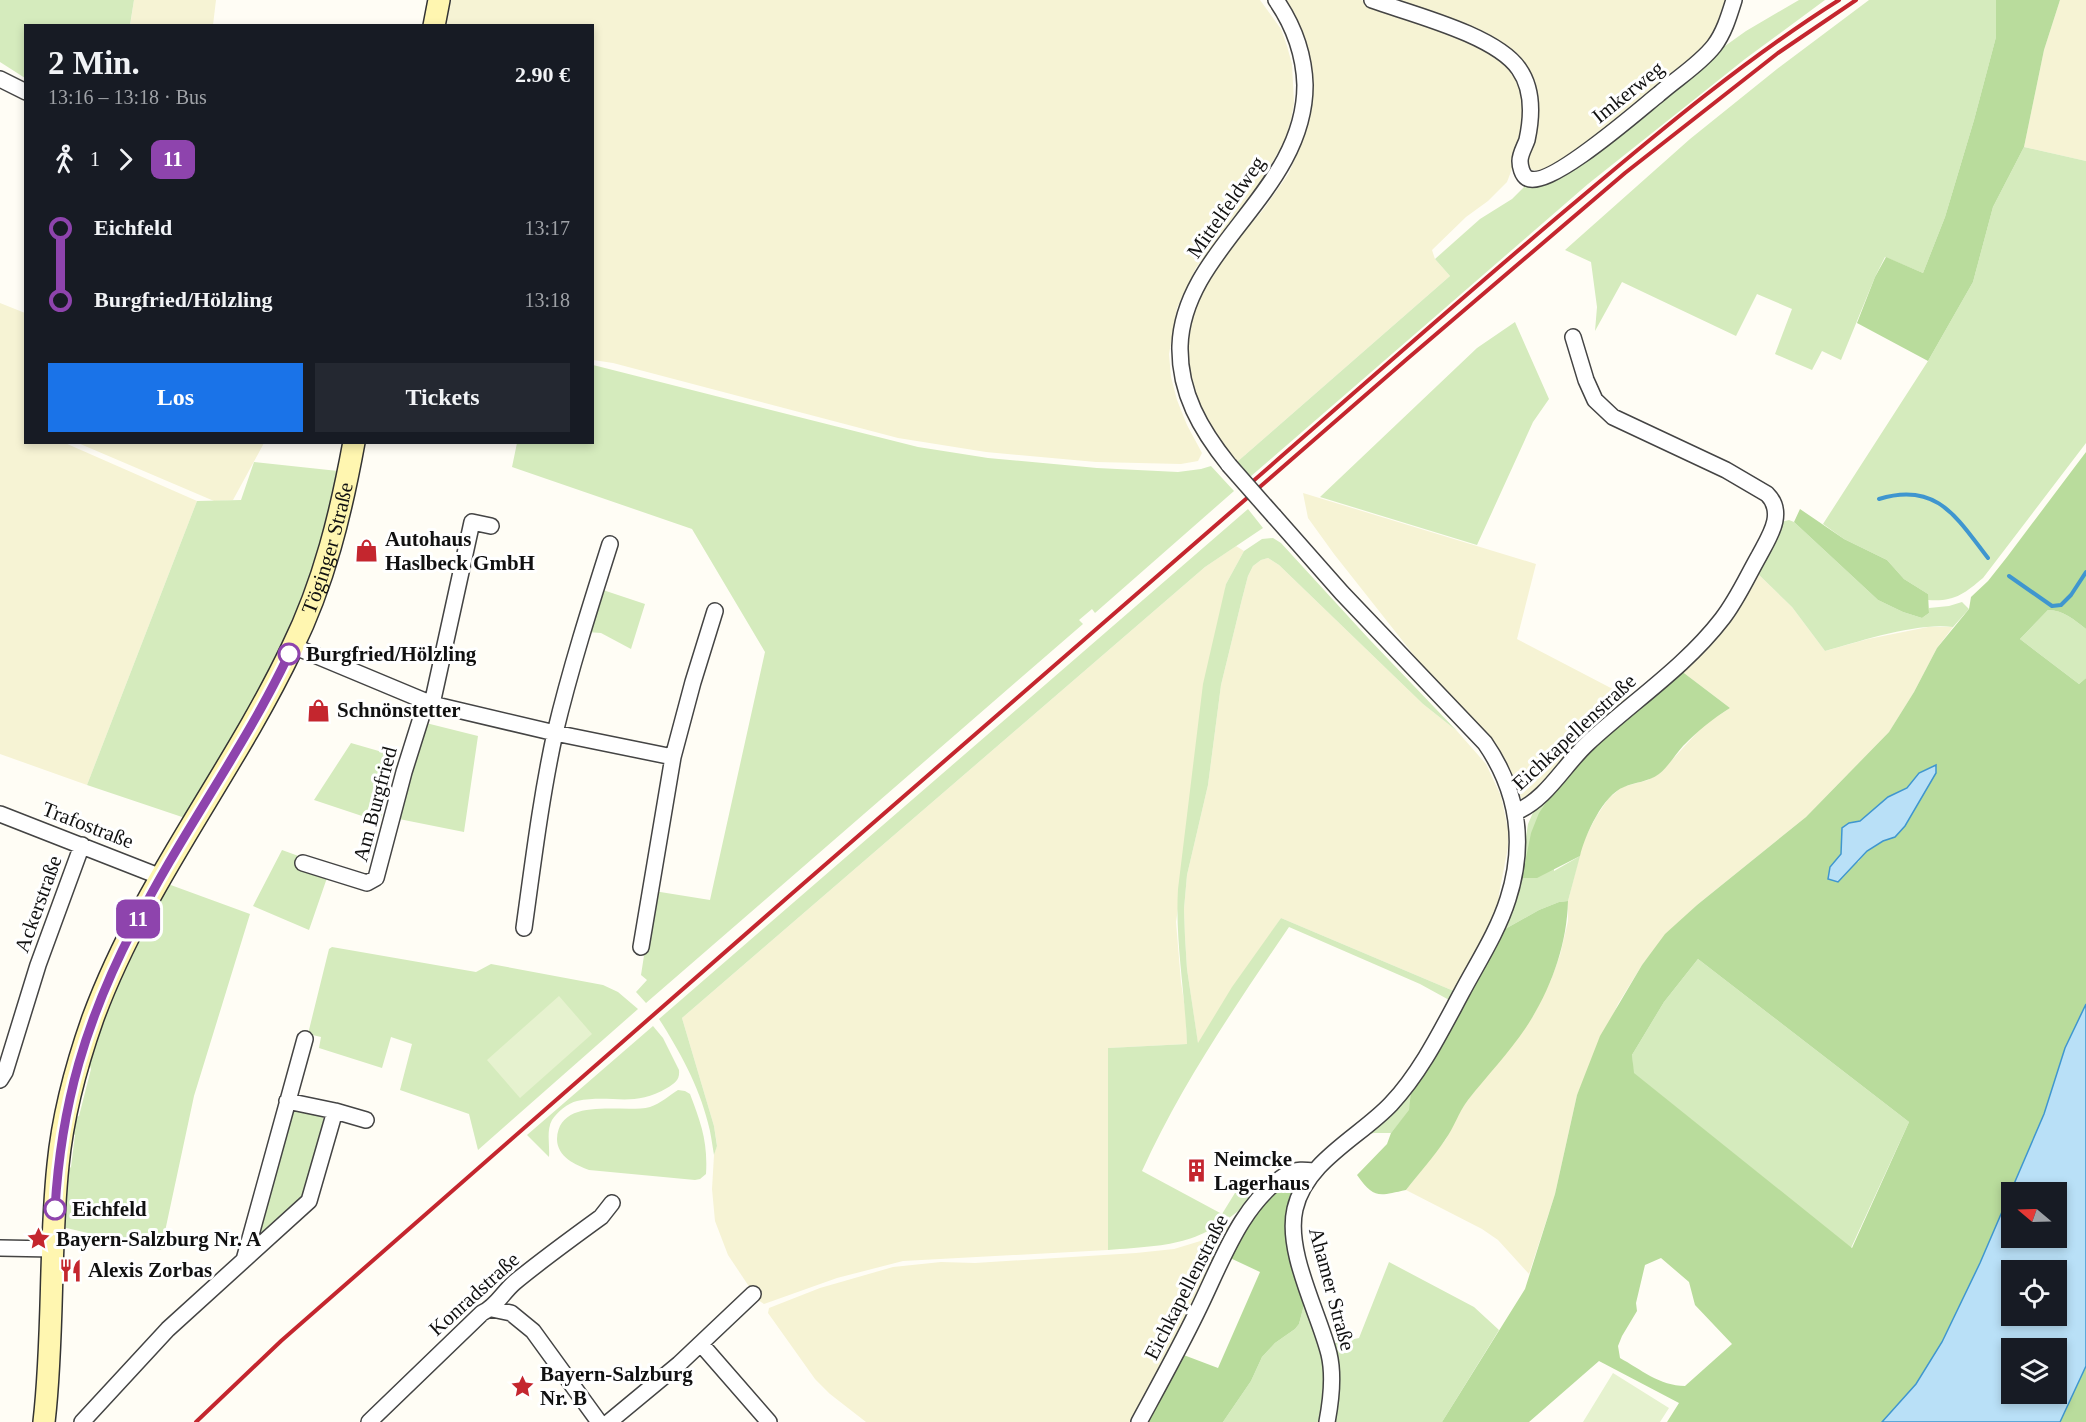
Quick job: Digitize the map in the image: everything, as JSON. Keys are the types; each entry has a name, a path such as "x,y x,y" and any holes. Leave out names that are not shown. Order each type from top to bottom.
{"street":[{"path":"434,24 439,0"},
{"name":"Mittelfeldweg","path":"1276,0 1291,24 1299,47 1305,76 1305,104 1292,145 1282,166 1203,275 1189,305 1180,345 1184,386 1194,412 1209,438 1229,465 1349,601 1485,743 1500,768 1516,812"},
{"name":"Imkerweg","path":"1372,0 1467,34 1497,50 1520,69 1531,106 1531,120 1520,161 1526,177 1532,179 1561,168 1583,155 1697,63 1714,46 1722,33 1734,0"},
{"path":"0,79 24,91"},
{"name":"Eichkapellenstraße","path":"1139,1422 1246,1215 1267,1191 1288,1174 1300,1170 1314,1171 1376,1119 1401,1092 1428,1053 1454,1007 1508,899 1518,847 1516,812 1537,800 1588,743 1693,651 1722,619 1737,597 1774,528 1775,506 1767,494 1726,470 1613,417 1595,400 1586,380 1573,337"},
{"name":"Töginger Straße","path":"44,1422 58,1165 64,1121 75,1073 108,980 135,925 260,711 293,646 329,553 354,444"},
{"name":"Am Burgfried","path":"303,863 367,882 376,878 404,772 429,703 472,522 491,526"},
{"path":"524,927 541,808 555,733 610,544"},
{"path":"641,947 673,757 715,611"},
{"path":"293,646 429,703 555,733 673,757"},
{"name":"Trafostraße","path":"0,814 161,877"},
{"name":"Ackerstraße","path":"0,1080 5,1072 45,945 82,845"},
{"path":"244,1260 305,1039"},
{"path":"287,1101 366,1120"},
{"path":"82,1422 168,1329 309,1201 334,1111"},
{"name":"Ahamer Straße","path":"1314,1171 1298,1200 1293,1222 1300,1266 1330,1357 1331,1386 1328,1422"},
{"name":"Konradstraße","path":"369,1422 482,1313 492,1309 513,1283 601,1217 612,1203"},
{"path":"0,1248 53,1250"},
{"path":"609,1422 701,1344 753,1294"},
{"path":"492,1309 511,1313 533,1331 599,1422"},
{"path":"701,1344 769,1422"}],"shaded area":[{"path":"134,0 216,0 213,24 130,24"},
{"path":"451,0 1260,0 1281,29 1287,46 1292,64 1294,103 1285,140 1272,163 1257,188 1196,268 1177,308 1169,354 1171,377 1187,425 1202,453 1198,461 1181,464 1096,462 986,452 898,438 613,363 594,360 594,24 446,24"},
{"path":"1286,0 1361,0 1486,46 1516,74 1528,114 1518,153 1507,182 1432,250 1435,259 1450,276 1237,462 1206,425 1192,391 1187,361 1188,333 1194,311 1206,284 1227,251 1263,210 1289,173 1310,115 1311,82 1308,58 1302,33"},
{"path":"1391,0 1730,0 1718,31 1702,55 1575,154 1539,171 1529,169 1526,161 1532,139 1515,57"},
{"path":"2060,0 2086,0 2086,161 2024,147 2044,50"},
{"path":"0,303 24,313 24,444 67,444 197,501 87,785 0,754"},
{"path":"80,444 263,444 233,500 214,501"},
{"path":"1303,493 1536,564 1517,639 1630,698 1525,801 1522,800 1512,774 1498,748 1428,673 1334,554 1308,518"},
{"path":"1236,546 1244,551 1226,584 1176,922 1187,1044 1108,1048 1108,1250 903,1261 837,1278 764,1304 758,1300 728,1255 715,1221 712,1189 714,1155 717,1145 714,1126 682,1018 1205,567"},
{"path":"1268,558 1279,565 1423,704 1457,731 1486,764 1501,796 1508,829 1508,847 1499,894 1500,904 1495,919 1456,992 1281,918 1198,1044 1187,969 1184,909 1187,875 1208,785 1221,685 1242,599 1253,566"},
{"path":"1755,571 1792,607 1825,651 1868,639 1928,627 1953,627 1937,648 1914,692 1889,732 1806,817 1697,905 1666,934 1642,965 1618,1004 1577,1095 1555,1194 1529,1274 1498,1240 1482,1229 1406,1190 1446,1139 1456,1117 1467,1101 1532,1018 1551,980 1560,955 1568,921 1568,901 1583,842 1608,799 1622,787 1648,780 1660,773 1704,725 1730,708 1680,670"},
{"path":"1235,1222 1135,1422 866,1422 815,1379 768,1313 769,1308 820,1288 893,1267 941,1262 975,1263 1174,1249 1207,1239"}],"green space":[{"path":"0,0 134,0 130,24 24,24 24,77 0,62"},
{"path":"1799,0 1825,0 1745,59 1588,184 1250,477 1237,462 1450,276 1435,259 1480,219 1512,199 1527,184 1564,173 1718,51 1746,31"},
{"path":"1869,0 1996,0 1996,37 1974,120 1945,217 1923,273 1885,257 1841,360 1822,351 1812,370 1775,354 1792,309 1757,294 1736,336 1622,282 1595,331 1597,307 1591,262 1565,250 1690,139 1777,69"},
{"path":"1996,0 2060,0 2044,50 2024,147 1993,207 1973,282 1928,361 1857,323 1875,277 1886,257 1923,273 1945,217 1974,120 1996,37"},
{"path":"2024,147 2086,161 2086,443 1983,578 1958,596 1945,600 1928,600 1928,594 1904,579 1887,560 1844,539 1823,524 1928,361 1973,282 1993,207"},
{"path":"1515,322 1549,399 1533,422 1477,545 1320,497 1477,348"},
{"path":"594,365 918,447 988,458 1097,468 1178,472 1211,466 1234,491 1095,613 1092,609 1079,620 1083,624 646,1003 636,992 647,980 641,975 654,891 710,900 765,652 692,529 512,467 517,444 594,444"},
{"path":"2086,452 2086,629 2064,614 2048,610 2020,639 2079,684 2086,678 2086,1004 2065,1048 2044,1114 2015,1182 2001,1182 2001,1214 1980,1263 1942,1342 1916,1384 1882,1422 1667,1422 1679,1403 1599,1361 1529,1422 1442,1422 1525,1289 1555,1194 1577,1095 1600,1036 1642,965 1665,934 1697,905 1806,817 1889,732 1914,692 1937,648 1969,609 1971,597 1988,581","holes":["1919,773 1936,773 1905,826 1895,837 1867,851 1858,862 1830,867 1841,854 1849,823 1860,821 1888,797 1907,788","1698,959 1909,1122 1852,1248 1634,1073 1632,1055 1664,1002","1661,1258 1689,1282 1695,1305 1732,1344 1685,1386 1659,1380 1620,1358 1618,1346 1637,1311 1636,1303 1645,1265"]},
{"path":"254,462 338,471 326,530 313,575 274,665 185,818 87,785 197,501 241,500"},
{"path":"1248,509 1263,528 1205,567 682,1018 714,1126 717,1146 714,1155 709,1127 694,1082 659,1019"},
{"path":"1800,509 1844,539 1887,560 1904,579 1928,594 1929,613 1922,618 1878,600 1794,522"},
{"path":"1789,520 1794,522 1878,600 1922,618 1929,613 1929,608 1962,602 1969,609 1953,627 1923,627 1906,630 1825,651 1792,607 1755,571 1781,522"},
{"path":"1273,538 1281,543 1457,731 1423,704 1279,565 1268,558 1253,566 1248,576 1221,685 1208,785 1187,875 1184,909 1187,969 1198,1043 1232,987 1281,918 1456,992 1451,1001 1420,984 1289,927 1229,1016 1192,1077 1142,1171 1222,1214 1238,1188 1255,1196 1220,1224 1187,1240 1170,1244 1108,1250 1108,1048 1187,1044 1177,908 1203,684 1226,584 1244,551 1262,539"},
{"path":"600,589 645,604 631,649 601,633 587,632"},
{"path":"2048,610 2064,614 2086,629 2086,678 2079,684 2020,639"},
{"path":"1680,670 1730,708 1694,735 1659,774 1616,791 1596,817 1580,856 1537,878 1522,878 1531,833 1539,813 1568,770"},
{"path":"426,723 478,736 464,832 399,819"},
{"path":"351,743 396,756 380,822 314,800"},
{"path":"1554,781 1554,871 1580,856 1568,901 1539,910 1498,933 1411,1091 1410,1110 1391,1133 1361,1136 1400,1102 1521,868 1528,824 1535,808"},
{"path":"282,850 304,858 328,875 309,930 253,906"},
{"path":"168,884 250,914 194,1096 161,1250 62,1227 65,1172 71,1167 75,1135 70,1131 72,1119 79,1116 91,1069 88,1060 112,990"},
{"path":"1568,901 1565,932 1558,962 1540,1005 1525,1029 1468,1100 1441,1146 1406,1190 1389,1194 1373,1192 1357,1175 1387,1144 1391,1133 1409,1110 1411,1091 1498,933 1539,910"},
{"path":"332,947 476,972 491,964 603,985 618,992 638,1009 478,1150 469,1114 400,1090 412,1044 391,1037 382,1068 319,1048 321,1037 308,1034 329,949"},
{"path":"1698,959 1909,1122 1851,1248 1633,1073 1632,1055 1664,1002"},
{"path":"559,996 592,1034 520,1098 487,1060"},
{"path":"653,1026 663,1038 679,1070 676,1081 655,1094 644,1097 590,1099 566,1106 550,1124 549,1157 527,1135"},
{"path":"678,1090 690,1094 703,1133 706,1174 700,1179 589,1170 568,1159 560,1151 557,1139 561,1125 569,1116 580,1111 594,1109 650,1107"},
{"path":"295,1108 322,1116 326,1124 303,1198 262,1233 258,1229 289,1112"},
{"path":"1298,1177 1299,1183 1288,1235 1304,1305 1299,1324 1262,1357 1251,1381 1223,1422 1144,1422 1181,1354 1218,1368 1260,1272 1228,1257 1250,1215 1285,1183"},
{"path":"1389,1262 1474,1307 1499,1330 1442,1422 1333,1422 1331,1344 1359,1338"},
{"path":"1304,1305 1325,1365 1326,1385 1322,1422 1223,1422 1251,1381 1262,1357 1299,1324"},
{"path":"2086,1366 2086,1422 2060,1422"},
{"path":"1613,1373 1669,1408 1660,1422 1583,1422"}],"water":[{"path":"1936,765 1936,773 1905,826 1895,837 1867,851 1838,882 1828,879 1830,867 1841,854 1842,828 1849,823 1860,821 1888,797 1907,788 1919,773"},
{"path":"2086,1004 2086,1366 2060,1422 1882,1422 1916,1384 1942,1342 2001,1214 2001,1248 2067,1248 2067,1182 2015,1182 2044,1114 2065,1048"}],"waterway":[{"path":"1879,499 1899,495 1916,495 1931,499 1955,517 1988,558"},
{"path":"2009,576 2052,606 2061,605 2071,595 2086,572"}],"railway":[{"path":"1252,482 1497,269 1642,147 1738,70 1839,0"},
{"path":"196,1422 281,1341 1407,359 1625,173 1778,53 1856,0"}],"bus line":[{"name":"11","path":"55,1209 58,1165 68,1098 82,1049 108,980 154,889 260,711 289,654"}],"place":[{"name":"Autohaus Haslbeck GmbH","path":"367,551"},
{"name":"Burgfried/Hölzling","path":"289,654"},
{"name":"Schnönstetter","path":"319,710"},
{"name":"Neimcke Lagerhaus","path":"1196,1171"},
{"name":"Eichfeld","path":"55,1209"},
{"name":"Bayern-Salzburg Nr. A","path":"38,1239"},
{"name":"Alexis Zorbas","path":"70,1270"},
{"name":"Bayern-Salzburg Nr. B","path":"522,1386"}]}
